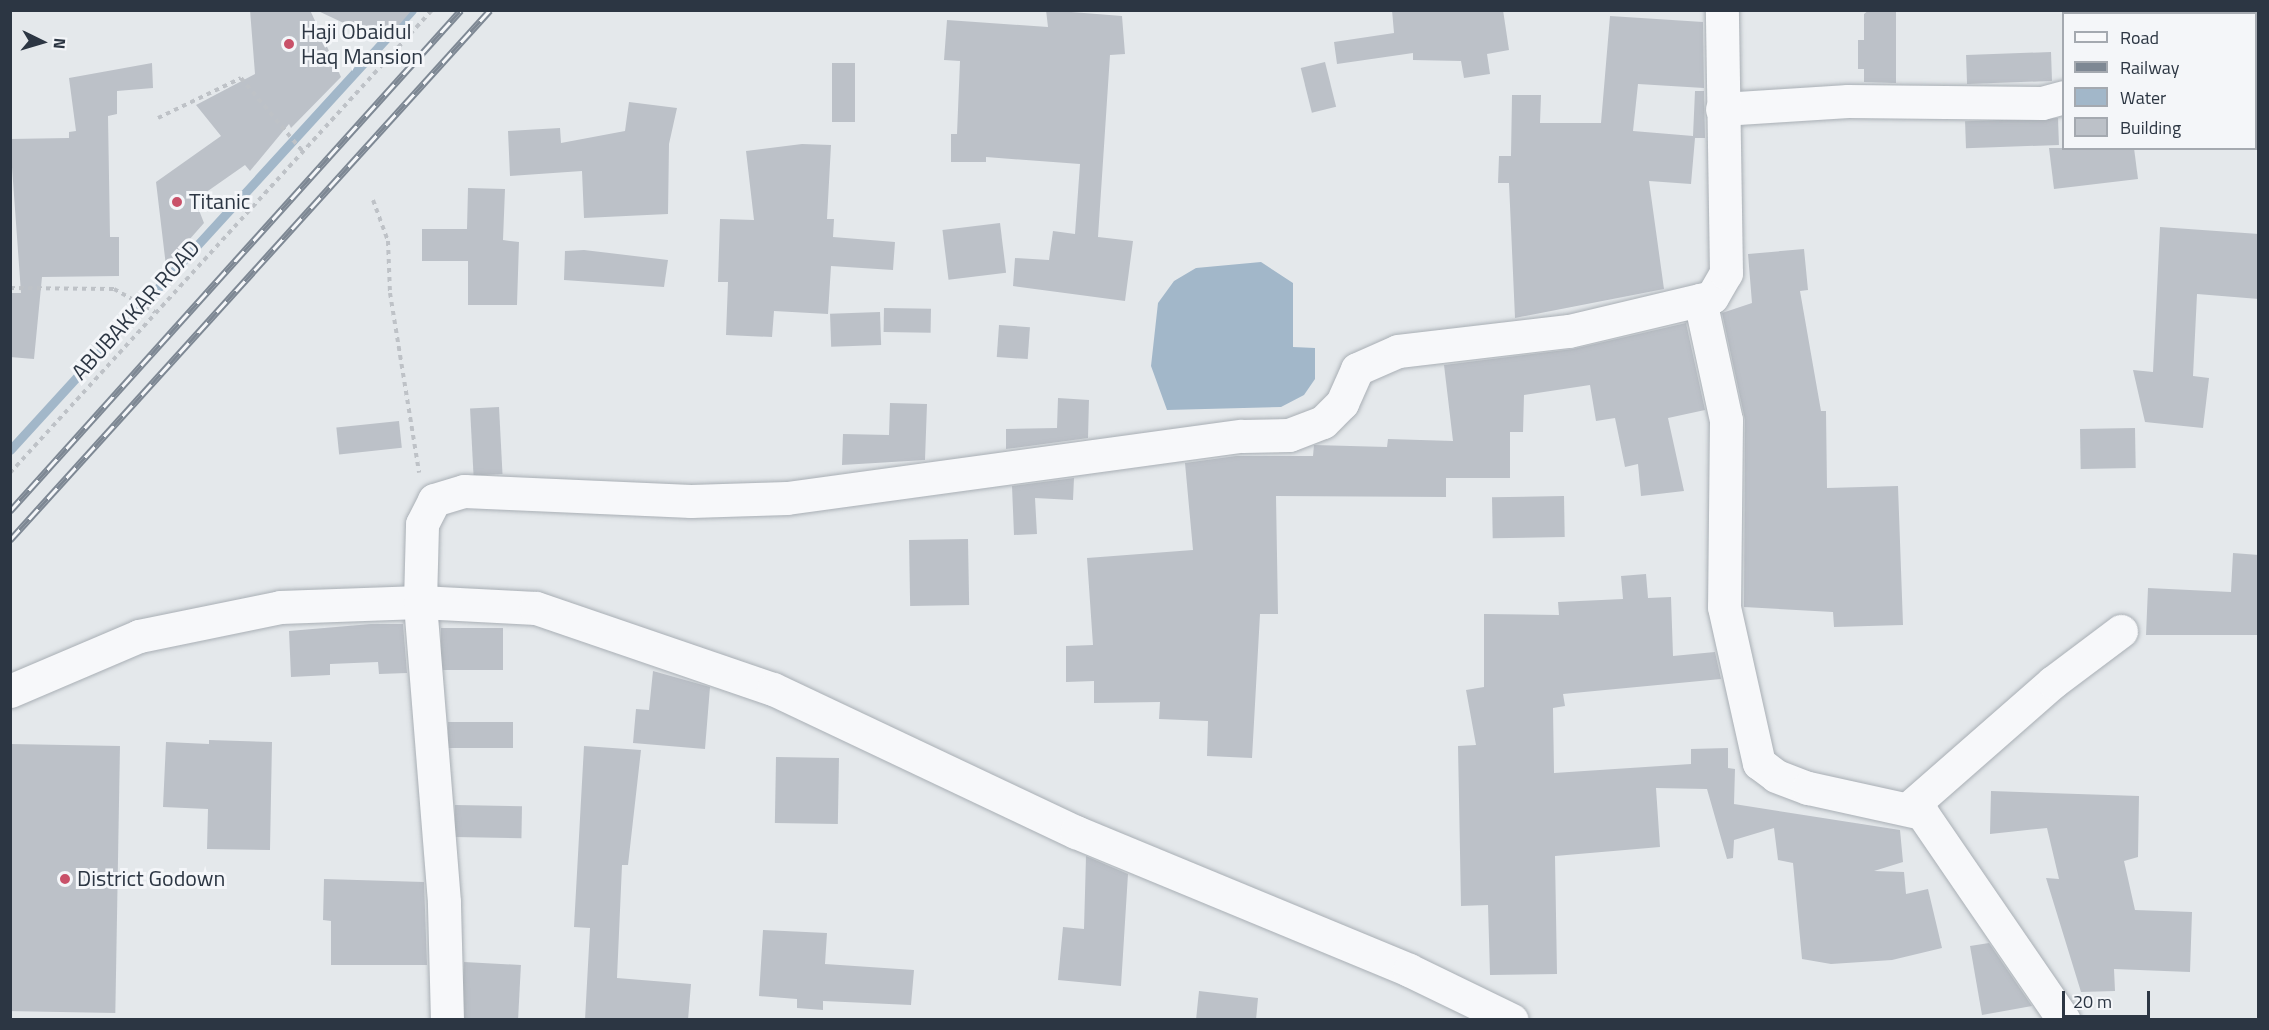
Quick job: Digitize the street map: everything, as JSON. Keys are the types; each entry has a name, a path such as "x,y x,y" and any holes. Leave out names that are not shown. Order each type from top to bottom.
{"street":[{"path":"447,1020 444,902 420,602 426,507 464,491 691,501 787,498 1242,436 1289,435 1323,422 1342,403 1357,369 1398,351 1569,331 1712,297 1726,273 1722,10"},
{"path":"1722,109 1848,101 2042,103 2062,98"},
{"path":"1700,300 1726,420 1724,607 1760,762 1776,776 1808,788 1910,808 1922,813 1949,847 1970,885 2064,1020"},
{"path":"10,691 139,636 280,607 420,602 536,608 773,689 1076,832 1409,970 1512,1020"},
{"path":"1910,808 2053,682 2121,631"}],"path":[{"name":"ABUBAKKAR ROAD","path":"10,473 432,10"},
{"path":"158,118 242,78 304,153"},
{"path":"373,200 388,241 390,293 426,507"},
{"path":"10,288 114,289 155,312"}],"water":[{"path":"1261,262 1293,283 1293,347 1315,348 1315,379 1304,395 1281,407 1167,410 1151,366 1158,303 1174,281 1196,268"}],"building":[{"path":"250,10 310,10 341,77 291,128 289,124 250,171 245,165 195,200 204,223 166,266 156,182 221,136 196,105 255,74"},
{"path":"316,10 412,10 384,42"},
{"path":"1046,10 1122,16 1125,54 1110,55 1098,237 1133,241 1125,301 1013,286 1015,258 1049,260 1053,231 1075,234 1080,164 986,157 986,162 951,162 951,134 957,134 960,61 944,60 947,20 1048,27"},
{"path":"1392,10 1503,10 1509,50 1487,54 1490,74 1464,78 1461,61 1413,60 1413,53 1337,64 1334,42 1394,33"},
{"path":"1869,10 1896,10 1896,83 1864,82 1864,69 1858,69 1858,40 1864,40 1864,14"},
{"path":"1610,16 1703,22 1704,88 1638,84 1633,131 1693,136 1695,91 1704,91 1705,138 1695,138 1691,184 1649,181 1664,289 1515,318 1509,183 1498,183 1499,156 1511,156 1512,95 1541,95 1540,123 1601,123"},
{"path":"2051,52 2052,81 1967,84 1966,55"},
{"path":"1325,62 1336,107 1312,113 1301,68"},
{"path":"152,63 153,88 117,91 117,114 108,116 110,237 119,237 119,276 42,277 34,359 10,357 10,293 21,293 10,139 69,138 69,132 76,131 69,78"},
{"path":"832,63 855,63 855,122 832,122"},
{"path":"629,102 677,108 669,144 668,214 584,218 582,171 510,176 508,131 560,128 561,143 625,131"},
{"path":"2058,118 2059,145 1966,148 1965,121"},
{"path":"802,144 831,145 827,219 834,219 833,237 895,242 893,270 831,266 828,314 774,311 772,337 726,335 728,282 718,282 720,219 754,220 746,151"},
{"path":"2049,148 2134,150 2138,179 2054,189"},
{"path":"468,188 505,189 503,240 519,242 517,305 468,305 468,261 422,261 422,229 467,229"},
{"path":"1000,223 1006,273 949,280 942,230"},
{"path":"2160,227 2259,234 2259,299 2197,294 2193,376 2209,378 2203,428 2145,422 2133,370 2153,372"},
{"path":"1804,249 1808,290 1800,291 1821,411 1826,411 1827,488 1898,486 1903,625 1834,627 1833,612 1744,607 1745,420 1722,313 1752,303 1748,254"},
{"path":"584,250 668,260 664,287 564,280 565,251"},
{"path":"884,308 931,309 931,333 884,332"},
{"path":"880,312 881,345 831,347 830,314"},
{"path":"1686,323 1705,410 1668,418 1684,491 1641,496 1638,464 1625,467 1615,418 1596,421 1590,385 1524,395 1523,432 1510,432 1510,478 1446,478 1446,497 1276,496 1278,614 1260,614 1252,758 1207,756 1208,721 1159,719 1160,702 1094,703 1094,681 1066,682 1066,646 1093,645 1087,558 1193,550 1185,463 1236,456 1313,456 1314,445 1387,447 1388,439 1453,441 1444,365 1573,349"},
{"path":"999,325 1030,327 1028,359 997,357"},
{"path":"1058,398 1089,400 1088,438 1006,449 1006,429 1057,428"},
{"path":"890,403 927,404 925,460 842,465 843,434 889,435"},
{"path":"499,407 503,474 474,475 470,409"},
{"path":"399,421 402,448 339,454 336,428"},
{"path":"2135,428 2136,468 2081,469 2080,429"},
{"path":"1074,478 1073,500 1035,498 1037,534 1014,535 1012,486"},
{"path":"1564,496 1565,537 1493,538 1492,497"},
{"path":"968,539 969,605 910,606 909,540"},
{"path":"2233,553 2259,555 2259,635 2146,635 2148,588 2231,592"},
{"path":"1646,574 1648,598 1671,597 1673,656 1715,652 1721,679 1563,694 1565,706 1553,708 1554,773 1691,764 1691,749 1728,748 1728,768 1735,769 1734,804 1900,830 1903,862 1874,871 1904,872 1906,894 1928,889 1942,948 1892,960 1831,964 1802,959 1793,863 1778,860 1774,828 1734,840 1733,858 1727,859 1707,789 1656,788 1660,847 1555,856 1557,974 1490,975 1488,905 1461,906 1458,746 1476,745 1466,690 1484,687 1484,614 1559,615 1558,602 1623,599 1621,576"},
{"path":"371,624 403,624 407,673 379,674 378,662 330,664 330,675 291,677 289,631"},
{"path":"441,628 503,628 503,670 441,670"},
{"path":"653,671 710,687 705,749 633,743 636,709 649,710"},
{"path":"448,722 513,722 513,748 448,748"},
{"path":"209,740 272,742 270,850 207,849 208,809 163,807 166,742 209,744"},
{"name":"District Godown","path":"10,744 120,746 115,1013 10,1011"},
{"path":"584,746 641,750 628,865 622,865 617,978 691,984 688,1020 585,1020 590,928 574,927"},
{"path":"776,757 839,758 838,824 775,823"},
{"path":"1991,791 2139,796 2138,857 2124,861 2135,910 2192,912 2190,972 2114,969 2115,991 2081,992 2046,878 2059,879 2047,828 1990,834"},
{"path":"455,805 522,806 521,838 454,837"},
{"path":"1086,856 1128,874 1121,986 1058,980 1063,927 1084,929"},
{"path":"324,879 424,882 427,965 331,965 331,921 323,920"},
{"path":"763,930 827,933 825,964 914,970 911,1005 823,1001 823,1010 797,1008 797,999 759,996"},
{"path":"1989,943 2032,1006 1982,1015 1970,946"},
{"path":"464,962 521,965 518,1020 461,1020"},
{"path":"1199,991 1258,998 1256,1020 1196,1020"}],"waterway":[{"path":"10,450 412,10"}],"railway":[{"path":"10,511 461,10"},
{"path":"10,540 490,10"}],"place":[{"name":"Haji Obaidul Haq Mansion","path":"289,44"},
{"name":"Titanic","path":"177,202"},
{"name":"District Godown","path":"65,879"}]}
